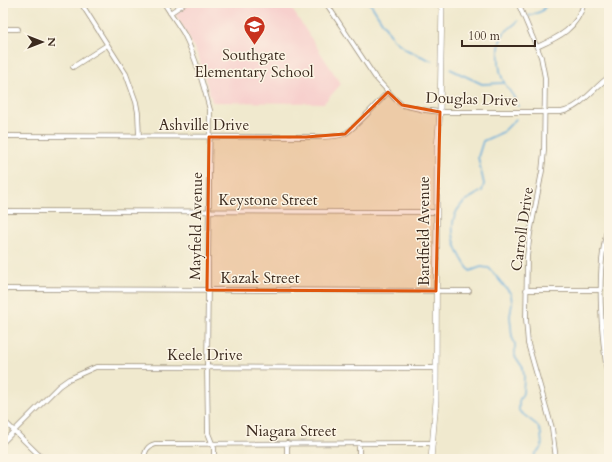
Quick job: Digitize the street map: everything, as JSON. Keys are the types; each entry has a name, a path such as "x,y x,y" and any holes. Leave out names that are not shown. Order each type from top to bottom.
{"street":[{"path":"81,3 126,74 133,91 138,113 139,137"},
{"name":"Mayfield Avenue","path":"164,3 192,51 210,110 207,368 208,433 213,443 214,459"},
{"path":"170,13 185,3"},
{"name":"Douglas Drive","path":"326,3 375,77 402,105 440,112 561,112 575,108 601,82 609,77"},
{"path":"424,3 442,4"},
{"name":"Carroll Drive","path":"518,3 544,67 545,112 542,171 530,234 527,257 526,290 528,344 552,428 556,459"},
{"path":"537,47 560,36 571,27 582,12 584,3"},
{"name":"Bardfield Avenue","path":"431,459 436,401 436,212 442,4"},
{"path":"3,29 18,29"},
{"path":"73,67 83,62 107,44"},
{"name":"Ashville Drive","path":"3,136 306,137 345,134 357,124 388,92"},
{"name":"Keystone Street","path":"3,211 436,212"},
{"path":"609,223 605,236 602,256 601,290 602,334 609,384"},
{"name":"Kazak Street","path":"3,289 469,290"},
{"path":"526,290 601,290"},
{"name":"Keele Drive","path":"3,442 59,386 69,379 96,367 435,368"},
{"path":"3,420 43,459"},
{"path":"287,459 288,443"},
{"path":"359,443 359,459"},
{"name":"Niagara Street","path":"144,459 145,452 150,445 155,444 432,443"}],"highlighted area":[{"path":"388,92 402,105 440,112 436,291 207,290 209,137 306,137 345,134"}],"shaded area":[{"name":"Southgate Elementary School","path":"191,3 288,3 341,84 324,103 212,102 199,58 175,14"}],"waterway":[{"path":"370,3 393,39 407,50 432,61"},
{"path":"529,16 542,11 548,3"},
{"path":"518,21 504,33 501,38 499,65 502,77 518,106"},
{"path":"450,69 482,84 503,83"},
{"path":"516,119 503,132 483,141 478,157 484,184 482,191 461,205 453,221 453,230 454,239 460,256 470,271 481,267 489,268 511,294 512,304 510,316 512,337 515,344 515,356 523,368 524,377 523,393 519,401 519,411 537,425 541,433 542,447 535,454 534,459"}],"place":[{"name":"Southgate Elementary School","path":"254,46"}]}
